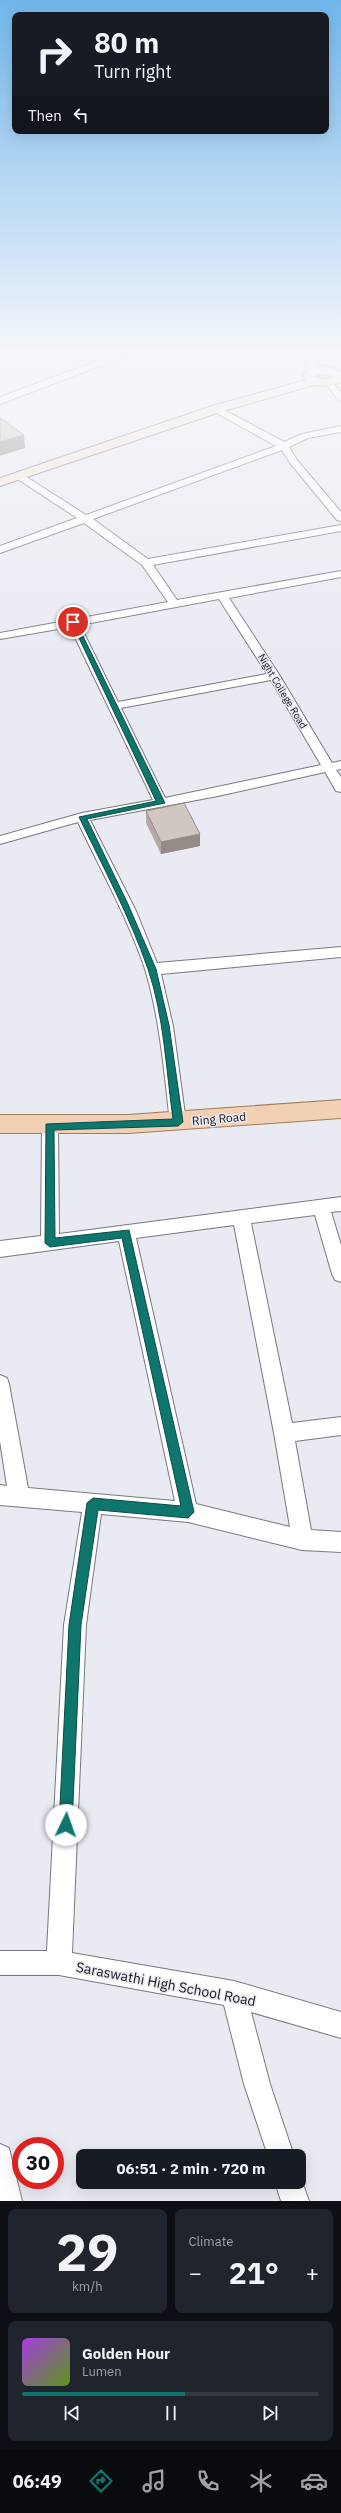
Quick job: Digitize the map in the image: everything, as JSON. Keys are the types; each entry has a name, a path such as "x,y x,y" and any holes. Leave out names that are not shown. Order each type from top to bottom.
{"main road":[{"path":"0,474 52,457"},
{"path":"0,482 76,457"},
{"name":"Ring Road","path":"0,1124 50,1126 178,1122 341,1109"}],"street":[{"path":"0,550 254,457"},
{"path":"290,457 341,518"},
{"path":"19,476 85,518 146,563 175,605"},
{"path":"146,563 341,528"},
{"path":"0,636 341,574"},
{"name":"Night College Road","path":"222,596 335,767 341,788"},
{"path":"73,622 161,803"},
{"path":"114,706 274,676"},
{"path":"0,840 82,817 161,803 335,767"},
{"path":"82,817 123,902 152,969 165,1025 178,1122"},
{"path":"152,969 341,952"},
{"path":"50,1126 50,1243"},
{"path":"0,1249 341,1204"},
{"path":"321,1207 341,1274"},
{"path":"241,1217 284,1433 302,1540"},
{"path":"126,1233 188,1512"},
{"path":"0,1384 9,1495 188,1512 302,1540 341,1542"},
{"path":"284,1433 341,1426"},
{"path":"59,1963 75,1625 93,1503"},
{"name":"Saraswathi High School Road","path":"0,1962 59,1963 234,1994 341,2025"},
{"path":"234,1994 257,2084 279,2149"},
{"path":"0,2157 8,2201"},
{"path":"291,2189 295,2201"}],"building":[{"path":"184,803 200,834 161,842 146,811"}],"route":[{"path":"66,1825 75,1625 93,1503 188,1512 126,1233 50,1243 50,1126 178,1122 165,1025 152,969 123,902 82,817 161,803 73,622"}]}
